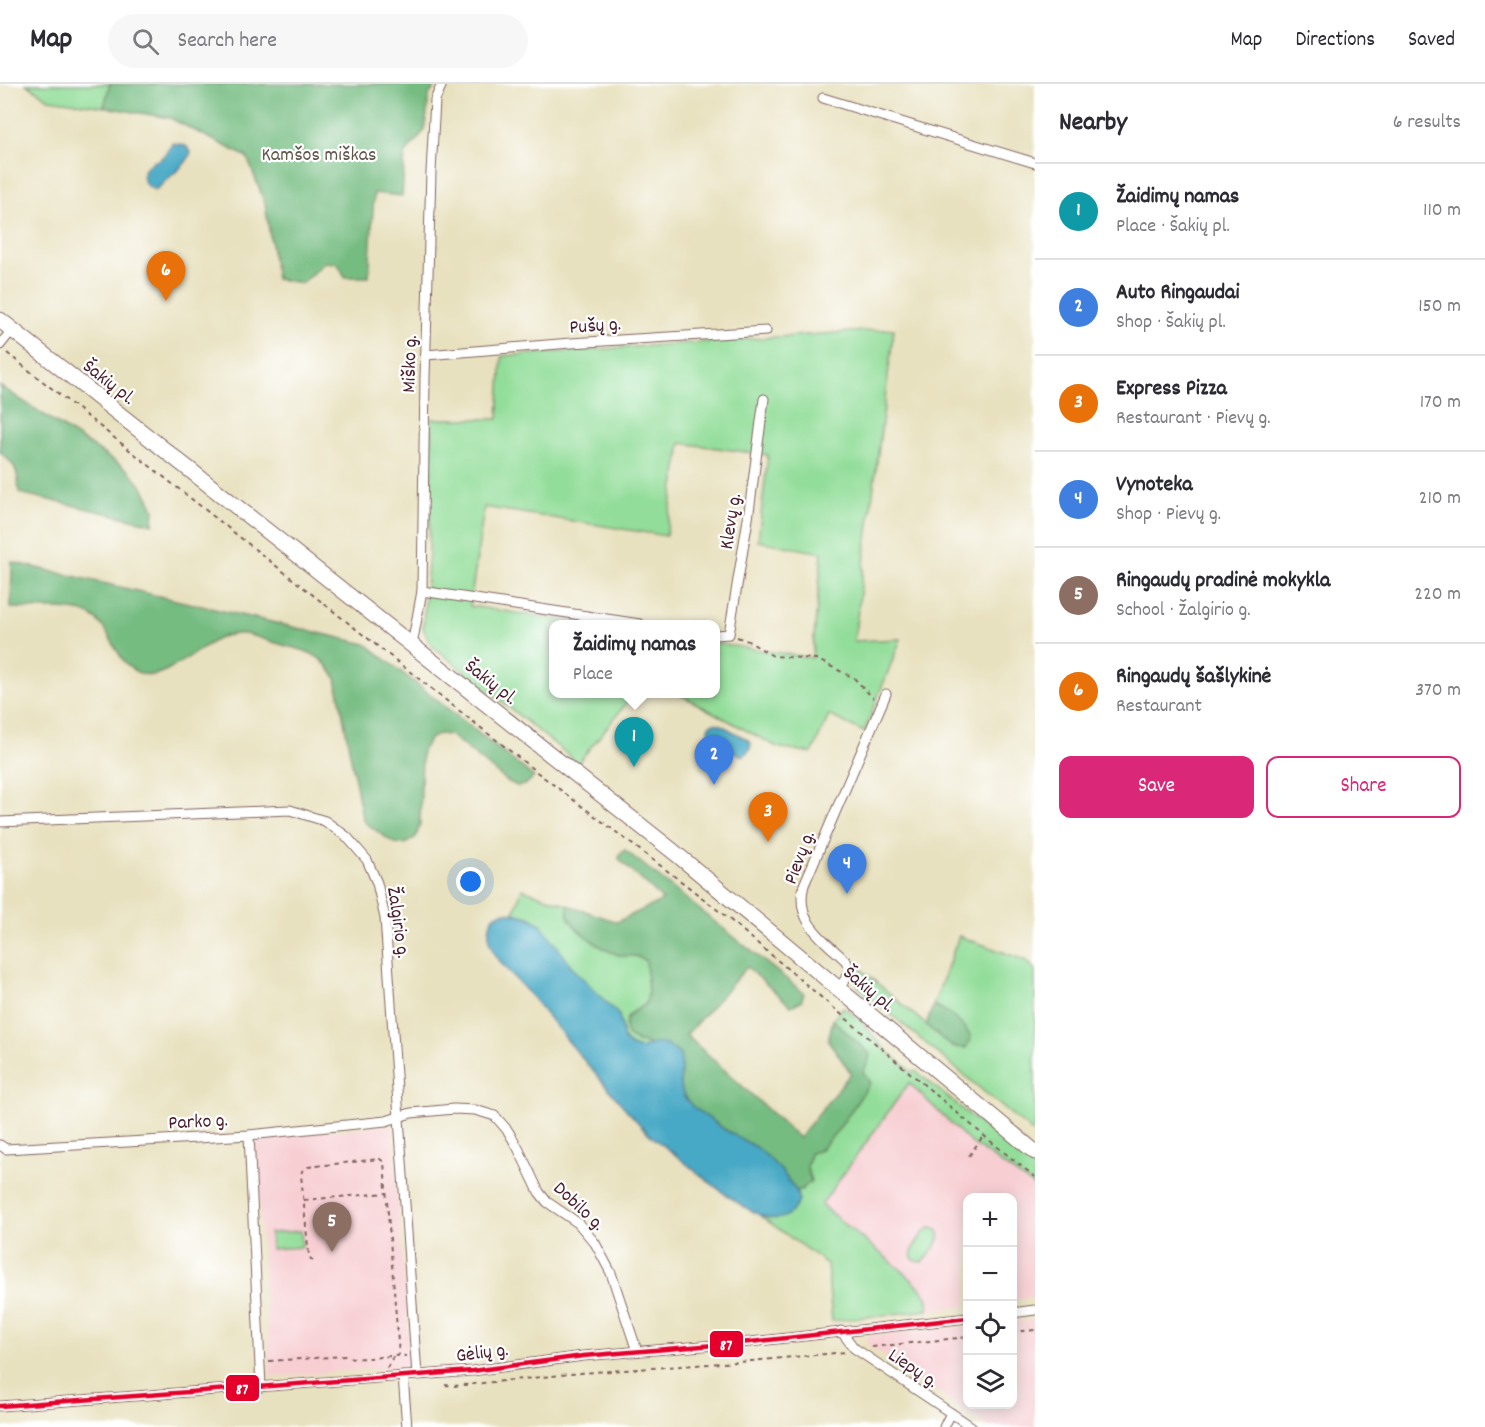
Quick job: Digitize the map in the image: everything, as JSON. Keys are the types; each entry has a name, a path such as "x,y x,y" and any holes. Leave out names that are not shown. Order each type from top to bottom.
{"main road":[{"name":"Šakių pl.","path":"6,325 674,852 1035,1152"}],"street":[{"name":"Miško g.","path":"412,645 422,591 431,172 435,100 442,84"},
{"path":"824,98 1035,163"},
{"path":"0,346 6,325"},
{"name":"Pušų g.","path":"426,355 766,331"},
{"name":"Klevų g.","path":"729,634 748,519 764,399"},
{"path":"422,591 614,620"},
{"path":"720,635 729,634"},
{"name":"Pievų g.","path":"838,988 845,980 849,968 846,961 805,918 801,894 886,694"},
{"name":"Žalgirio g.","path":"0,822 290,810 325,821 347,837 367,860 377,883 385,918 417,1375"},
{"name":"Dobilo g.","path":"399,1117 411,1113 454,1109 475,1110 495,1116 508,1131 518,1148 539,1192 547,1202 578,1222 595,1243 611,1273 637,1351"},
{"name":"Parko g.","path":"0,1145 6,1149 249,1135 399,1117"},
{"path":"249,1135 261,1387"},
{"path":"1017,1312 1035,1310"},
{"name":"Gėlių g.","path":"0,1406 472,1371 583,1356 750,1342 963,1319"},
{"name":"Liepų g.","path":"841,1331 854,1348 972,1427"},
{"path":"403,1376 407,1427"},
{"path":"944,1427 951,1413"}],"path":[{"path":"0,346 538,773 686,885 1035,1177"},
{"path":"729,634 748,640 773,656 816,659 854,678 881,706"},
{"path":"969,1156 983,1135"},
{"path":"313,1262 309,1257 302,1171 308,1167 380,1159 384,1162 399,1355"},
{"path":"304,1200 387,1193"},
{"path":"1017,1332 1035,1330"},
{"path":"443,1384 454,1386 581,1373 844,1353 854,1348 963,1337"},
{"path":"260,1362 345,1356 354,1359 399,1355 416,1356"}],"shaded area":[{"path":"909,1083 970,1142 1035,1187 1035,1297 1017,1299 1017,1193 963,1193 963,1306 928,1310 928,1299 905,1273 821,1205"},
{"path":"392,1125 411,1366 270,1377 255,1138"},
{"path":"1035,1320 1035,1427 989,1427 867,1344 867,1335 963,1326 963,1409 1017,1409 1017,1322"}],"green space":[{"path":"26,84 110,84 104,107 49,99"},
{"name":"Kamšos miškas","path":"110,84 437,84 429,95 425,130 405,154 402,196 374,193 369,277 345,277 338,264 325,262 302,283 276,279 265,203 247,157 170,118 104,107"},
{"path":"894,329 854,641 901,639 864,732 829,715 812,753 777,747 686,698 720,698 720,644 812,658 822,553 758,541 768,455 681,443 666,536 484,507 470,606 563,620 549,620 549,698 631,698 578,763 430,644 423,628 429,553 432,419 498,419 502,356"},
{"path":"0,386 128,470 144,489 154,509 153,524 19,493 15,470 10,461 0,452"},
{"path":"12,562 366,644 534,777 525,785 517,786 507,781 450,735 438,734 429,740 422,751 420,824 416,837 405,844 394,843 364,822 336,678 318,658 303,650 245,634 236,634 214,641 157,674 138,673 122,659 105,629 88,614 62,609 11,608"},
{"path":"625,850 804,993 801,1001 791,1006 747,967 686,1035 799,1138 851,1073 828,1040 833,1020 870,1054 863,1072 870,1083 838,1130 820,1150 810,1153 807,1167 811,1181 801,1190 796,1190 779,1168 692,1106 680,1086 680,1055 674,1049 638,1042 627,1035 625,1023 627,1019 646,1004 648,992 646,961 635,956 619,955 598,945 576,927 568,915 568,905 617,922 663,900 619,859 620,854"},
{"path":"522,889 568,905 568,915 576,927 606,949 619,955 635,956 646,961 648,993 646,1004 626,1019 625,1029 627,1035 638,1042 651,1044 641,1049 627,1043 621,1029 541,924 529,917 514,913"},
{"path":"959,936 1027,961 1035,970 1035,1134 858,987 857,978 862,970 952,1047 939,1007 933,1006"},
{"path":"933,1006 949,1014 968,1032 971,1037 966,1048 952,1047 926,1025"},
{"path":"843,1007 860,1020 883,1047 912,1072 916,1071 1013,1151 1035,1166 1035,1187 970,1142 909,1083 821,1205 905,1273 928,1299 928,1310 832,1321 827,1264 759,1215 772,1218 782,1217 795,1207 799,1201 796,1190 802,1189 810,1153 868,1063 869,1054 833,1020"},
{"path":"929,1228 936,1229 939,1233 938,1243 922,1262 915,1261 911,1255 912,1251"},
{"path":"301,1231 302,1247 271,1249 270,1233"}],"water":[{"path":"173,143 186,146 191,152 187,160 155,190 150,188 144,182 145,170 151,163 162,158"},
{"path":"714,723 750,741 750,749 743,756 711,736 708,730 709,725"},
{"path":"507,912 529,917 541,924 572,967 619,1015 624,1040 631,1046 641,1049 652,1044 662,1044 671,1047 680,1055 680,1086 684,1096 692,1106 724,1129 759,1149 779,1168 796,1190 799,1201 791,1212 775,1219 748,1209 710,1183 647,1132 495,954 489,939 490,924 495,916"}],"transit line":[{"name":"87","path":"0,1406 472,1371 583,1356 750,1342 963,1319"}],"place":[{"name":"Ringaudų šašlykinė","path":"166,301"},
{"name":"Žaidimų namas","path":"634,767"},
{"name":"Auto Ringaudai","path":"714,785"},
{"name":"Express Pizza","path":"768,842"},
{"name":"Vynoteka","path":"847,894"},
{"name":"Ringaudų pradinė mokykla","path":"332,1252"}]}
